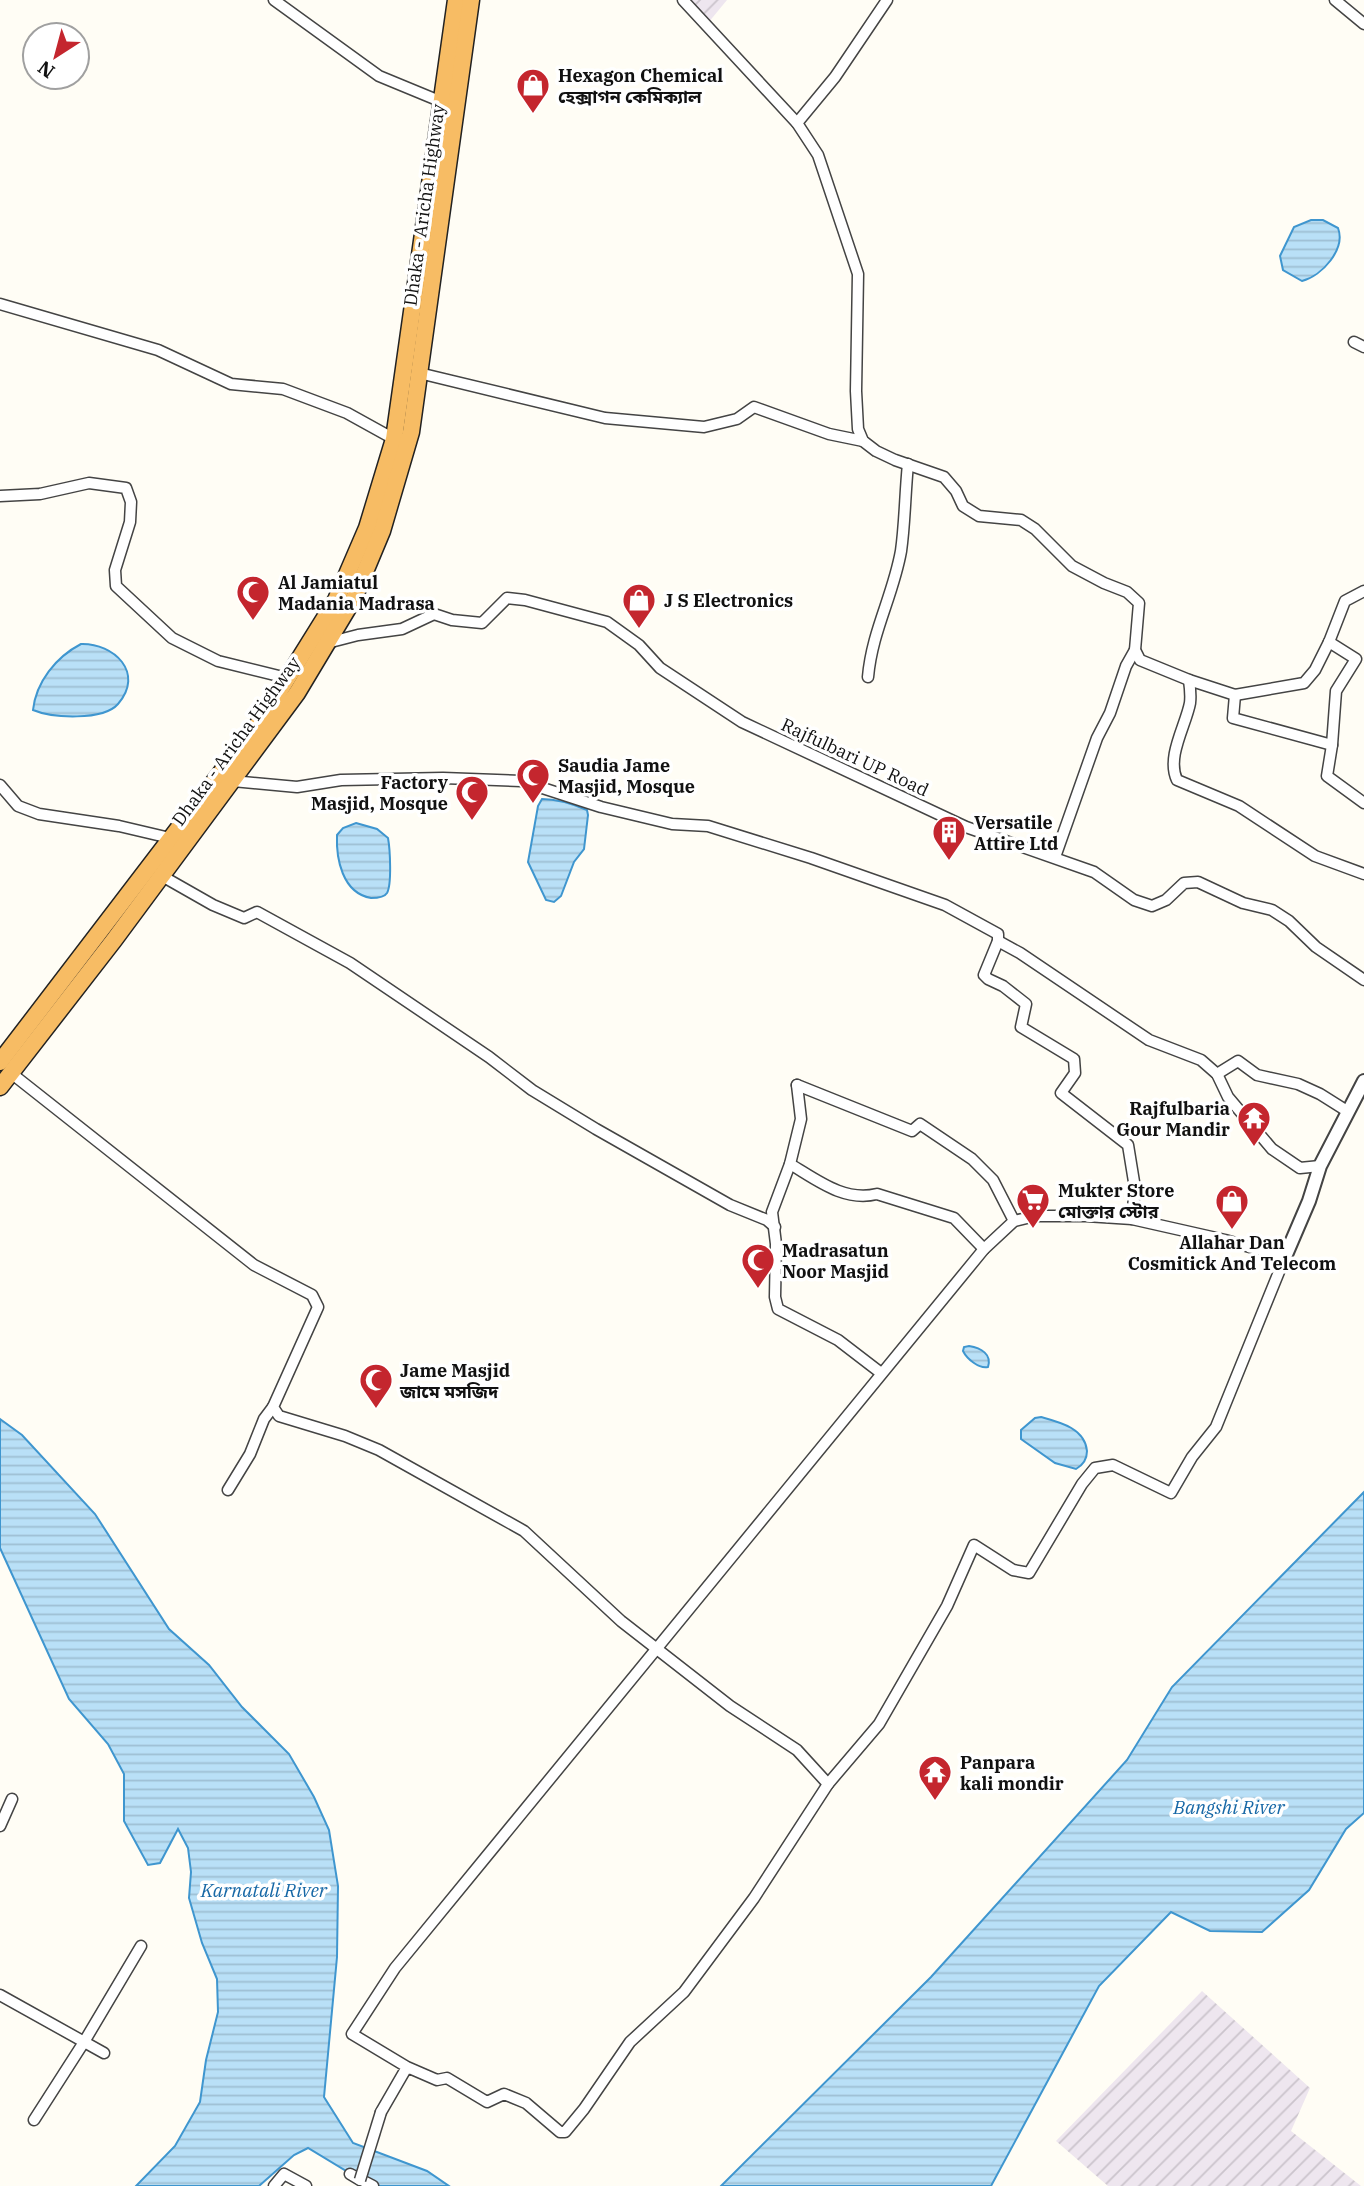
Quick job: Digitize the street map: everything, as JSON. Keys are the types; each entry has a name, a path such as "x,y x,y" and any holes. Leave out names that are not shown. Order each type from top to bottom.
{"highway":[{"name":"Dhaka - Aricha Highway","path":"0,1087 5,1067 170,838 262,719 336,600 367,528 394,439 456,0"},
{"name":"Dhaka - Aricha Highway","path":"5,1067 162,876 298,694 354,598 382,531 411,432 471,0"}],"street":[{"path":"274,0 379,76 442,102"},
{"path":"683,0 797,123 818,155 858,274 857,404 858,429 863,441"},
{"path":"797,123 835,77 887,0"},
{"path":"1335,0 1364,24"},
{"path":"0,304 61,324 158,350 231,384 283,388 347,413 394,439"},
{"path":"419,373 605,418 704,427 737,419 754,407 829,434 863,441 876,451 944,477 956,491 963,506 979,516 1021,520 1035,529 1072,566 1127,592 1139,603 1136,650 1140,660 1235,695 1304,683 1315,670 1345,601 1364,591"},
{"path":"868,677 870,652 901,551 908,464"},
{"path":"0,496 40,494 89,483 127,488 131,502 130,522 114,570 116,586 172,638 218,661 287,678"},
{"name":"Rajfulbari UP Road","path":"327,643 358,635 402,629 434,614 452,620 482,623 507,598 525,600 607,622 639,645 660,668 742,722 966,827 1094,873 1134,900 1152,906 1166,900 1184,883 1198,882 1244,903 1272,910 1289,921 1315,947 1364,980"},
{"path":"1329,642 1356,659 1336,691 1327,776 1364,803"},
{"path":"1055,857 1097,738 1110,713 1126,666 1136,650"},
{"path":"1189,680 1190,701 1176,753 1174,773 1177,780 1239,806 1315,856 1364,874"},
{"path":"1235,695 1233,718 1332,745"},
{"path":"233,780 296,787 341,780 443,778 521,781 601,807 672,824 708,827 811,858 945,905 998,934 998,941 984,975 1026,1004 1021,1027 1074,1059 1075,1073 1061,1093 1128,1145 1135,1188 1132,1219"},
{"path":"0,785 18,806 39,814 119,826 170,838"},
{"path":"162,876 213,905 244,918 257,912 350,963 489,1057 532,1090 632,1150 730,1205 767,1220 775,1227"},
{"path":"998,941 1150,1040 1201,1060 1217,1074 1228,1097 1272,1149 1300,1168 1320,1166"},
{"path":"1217,1074 1238,1061 1257,1075 1298,1084 1347,1111"},
{"path":"5,1067 254,1265 312,1295 318,1307 250,1454 228,1490"},
{"path":"1285,1257 1226,1240 1132,1219 1035,1216 1014,1221 984,1249 881,1373 395,1968 352,2034 407,2067 437,2080 447,2078 487,2102 504,2094 526,2103 560,2133 565,2132 630,2042 684,1992 754,1898 828,1784 879,1724 947,1606 974,1545 1013,1570 1029,1573 1095,1468 1113,1465 1171,1493 1192,1457 1216,1427 1309,1201 1320,1166 1364,1081"},
{"path":"881,1373 838,1340 778,1309 775,1297 775,1227 772,1212 790,1164 801,1119 797,1085 912,1131 920,1124 972,1159 993,1180 1014,1221"},
{"path":"790,1164 847,1195 864,1197 877,1194 954,1218 984,1249"},
{"path":"273,1407 279,1416 345,1436 379,1450 524,1531 621,1621 730,1706 797,1750 828,1784"},
{"path":"0,1826 12,1798"},
{"path":"34,2120 85,2042 141,1946"},
{"path":"0,1995 104,2053"},
{"path":"373,2186 350,2174 360,2180 380,2112 407,2067"},
{"path":"274,2186 284,2174 306,2186"}],"shaded area":[{"path":"688,0 727,0 708,23"},
{"path":"1202,1991 1310,2088 1291,2131 1361,2186 1108,2186 1056,2141"}],"water":[{"path":"1311,220 1323,220 1338,228 1339,244 1324,268 1302,281 1283,270 1280,256 1294,227"},
{"path":"81,644 104,649 122,662 128,681 126,692 118,704 101,713 77,716 52,715 33,710 38,690 49,671 63,656"},
{"path":"542,799 576,806 587,810 588,815 584,849 574,862 561,896 554,902 546,900 528,862 538,806"},
{"path":"356,823 377,829 388,838 390,882 387,893 382,897 361,895 347,882 343,873 337,835 343,828"},
{"path":"964,1347 978,1348 987,1355 988,1367 977,1365 967,1357 963,1351"},
{"path":"1041,1417 1070,1427 1082,1437 1087,1454 1084,1462 1076,1469 1055,1463 1021,1439 1021,1430 1035,1418"},
{"name":"Karnatali River","path":"0,1419 22,1435 95,1514 169,1629 209,1665 242,1707 289,1754 329,1830 338,1886 337,1957 324,2097 353,2143 427,2171 449,2186 371,2186 308,2148 294,2155 259,2186 136,2186 175,2146 200,2102 206,2060 218,2012 217,1979 202,1943 189,1898 191,1872 188,1848 178,1829 160,1863 148,1865 124,1821 124,1774 108,1744 69,1699 0,1548"},
{"name":"Bangshi River","path":"1364,1492 1364,1813 1346,1829 1309,1890 1262,1932 1210,1931 1171,1912 1099,1986 991,2186 721,2186 931,1977 1127,1760 1172,1687"}],"place":[{"name":"Hexagon Chemical হেক্সাগন কেমিক্যাল","path":"533,115"},
{"name":"Al Jamiatul Madania Madrasa","path":"253,622"},
{"name":"J S Electronics","path":"639,630"},
{"name":"Saudia Jame Masjid, Mosque","path":"533,805"},
{"name":"Factory Masjid, Mosque","path":"472,822"},
{"name":"Versatile Attire Ltd","path":"949,862"},
{"name":"Rajfulbaria Gour Mandir","path":"1254,1148"},
{"name":"Mukter Store মোক্তার স্টোর","path":"1033,1230"},
{"name":"Allahar Dan Cosmitick And Telecom","path":"1232,1231"},
{"name":"Madrasatun Noor Masjid","path":"758,1290"},
{"name":"Jame Masjid জামে মসজিদ","path":"376,1410"},
{"name":"Panpara kali mondir","path":"935,1802"}]}
